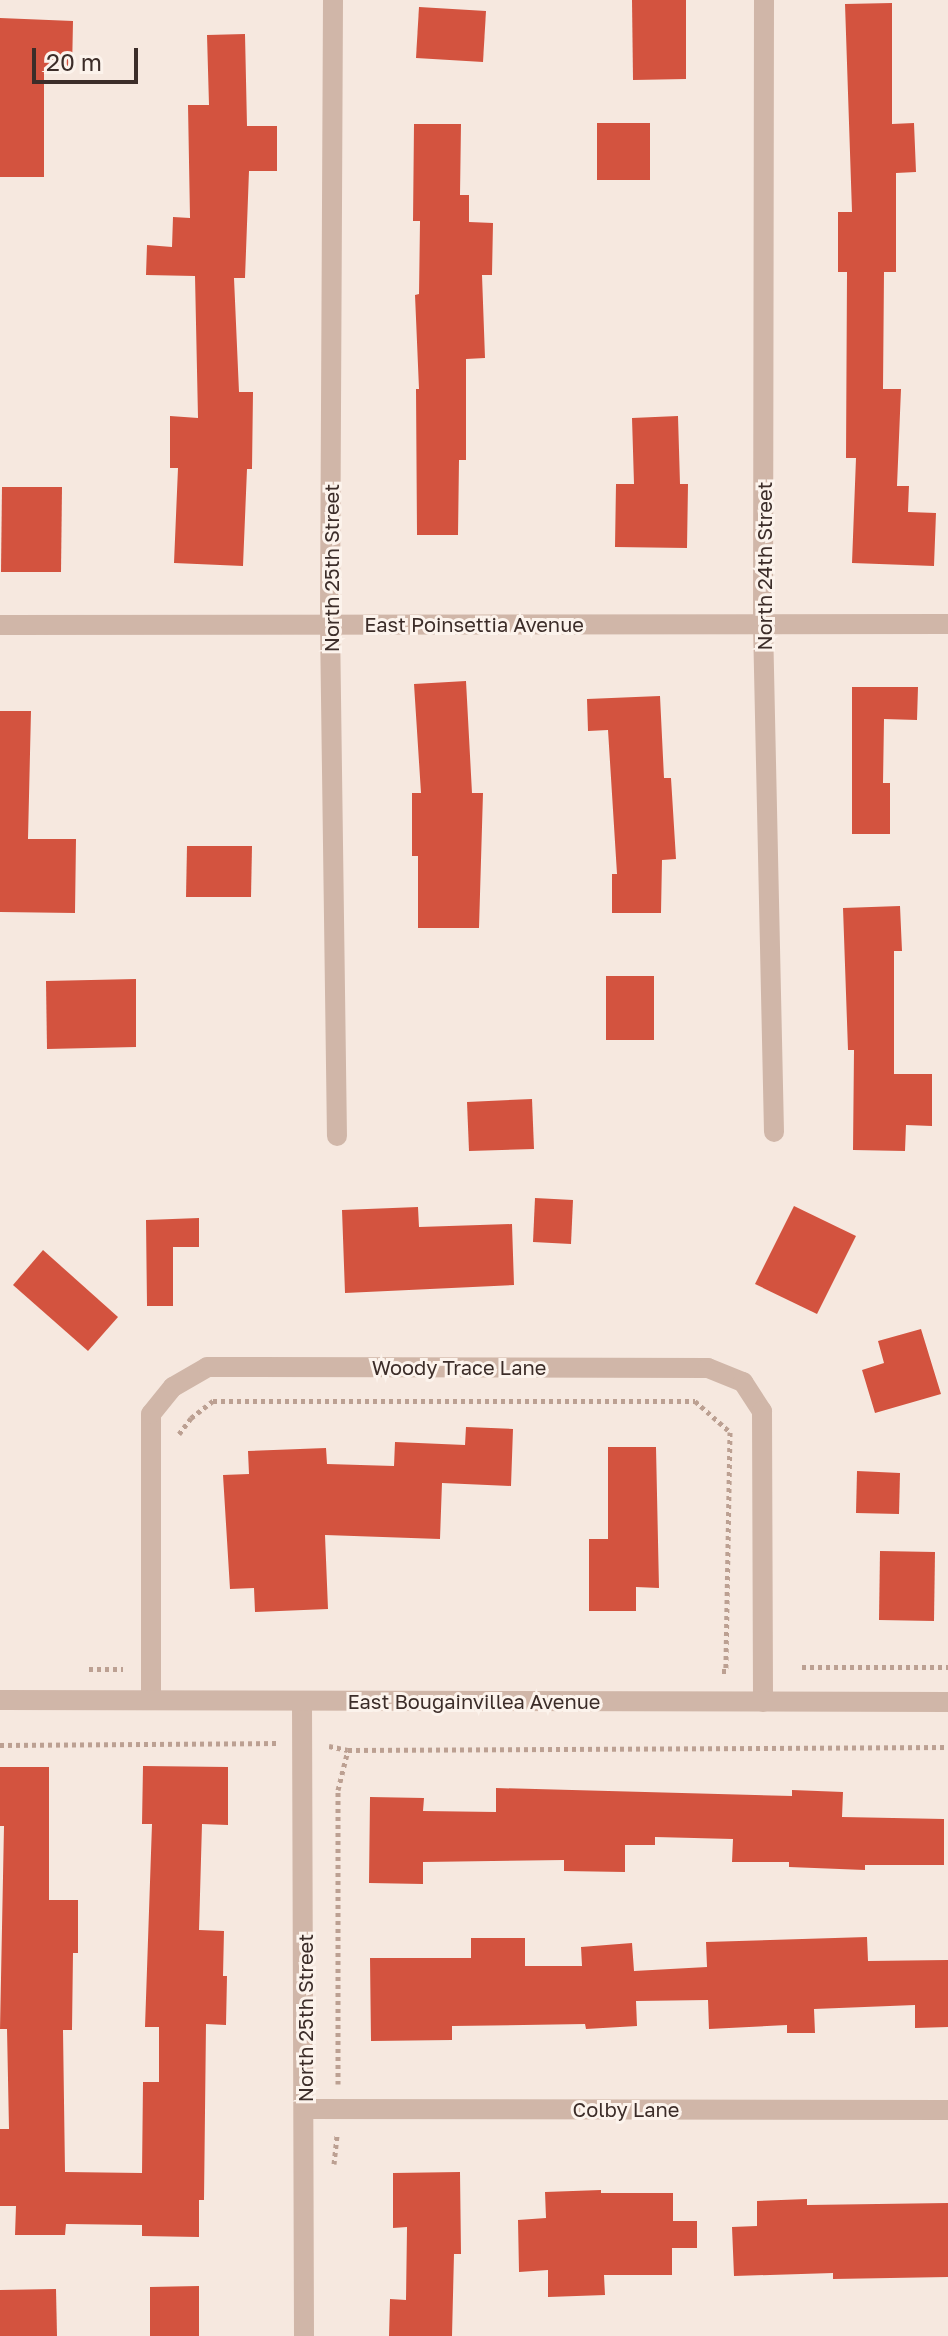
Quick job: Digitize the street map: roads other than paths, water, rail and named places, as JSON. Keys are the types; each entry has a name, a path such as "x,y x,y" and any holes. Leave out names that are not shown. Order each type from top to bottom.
{"street":[{"name":"North 25th Street","path":"333,0 330,624 337,1136"},
{"name":"North 24th Street","path":"764,0 763,624 774,1132"},
{"name":"East Poinsettia Avenue","path":"0,625 948,624"},
{"name":"Woody Trace Lane","path":"151,1700 151,1414 173,1387 207,1367 708,1368 743,1382 762,1411 763,1702"},
{"name":"East Bougainvillea Avenue","path":"0,1700 948,1702"},
{"name":"North 25th Street","path":"302,1701 304,2336"},
{"name":"Colby Lane","path":"305,2109 948,2110"}]}
